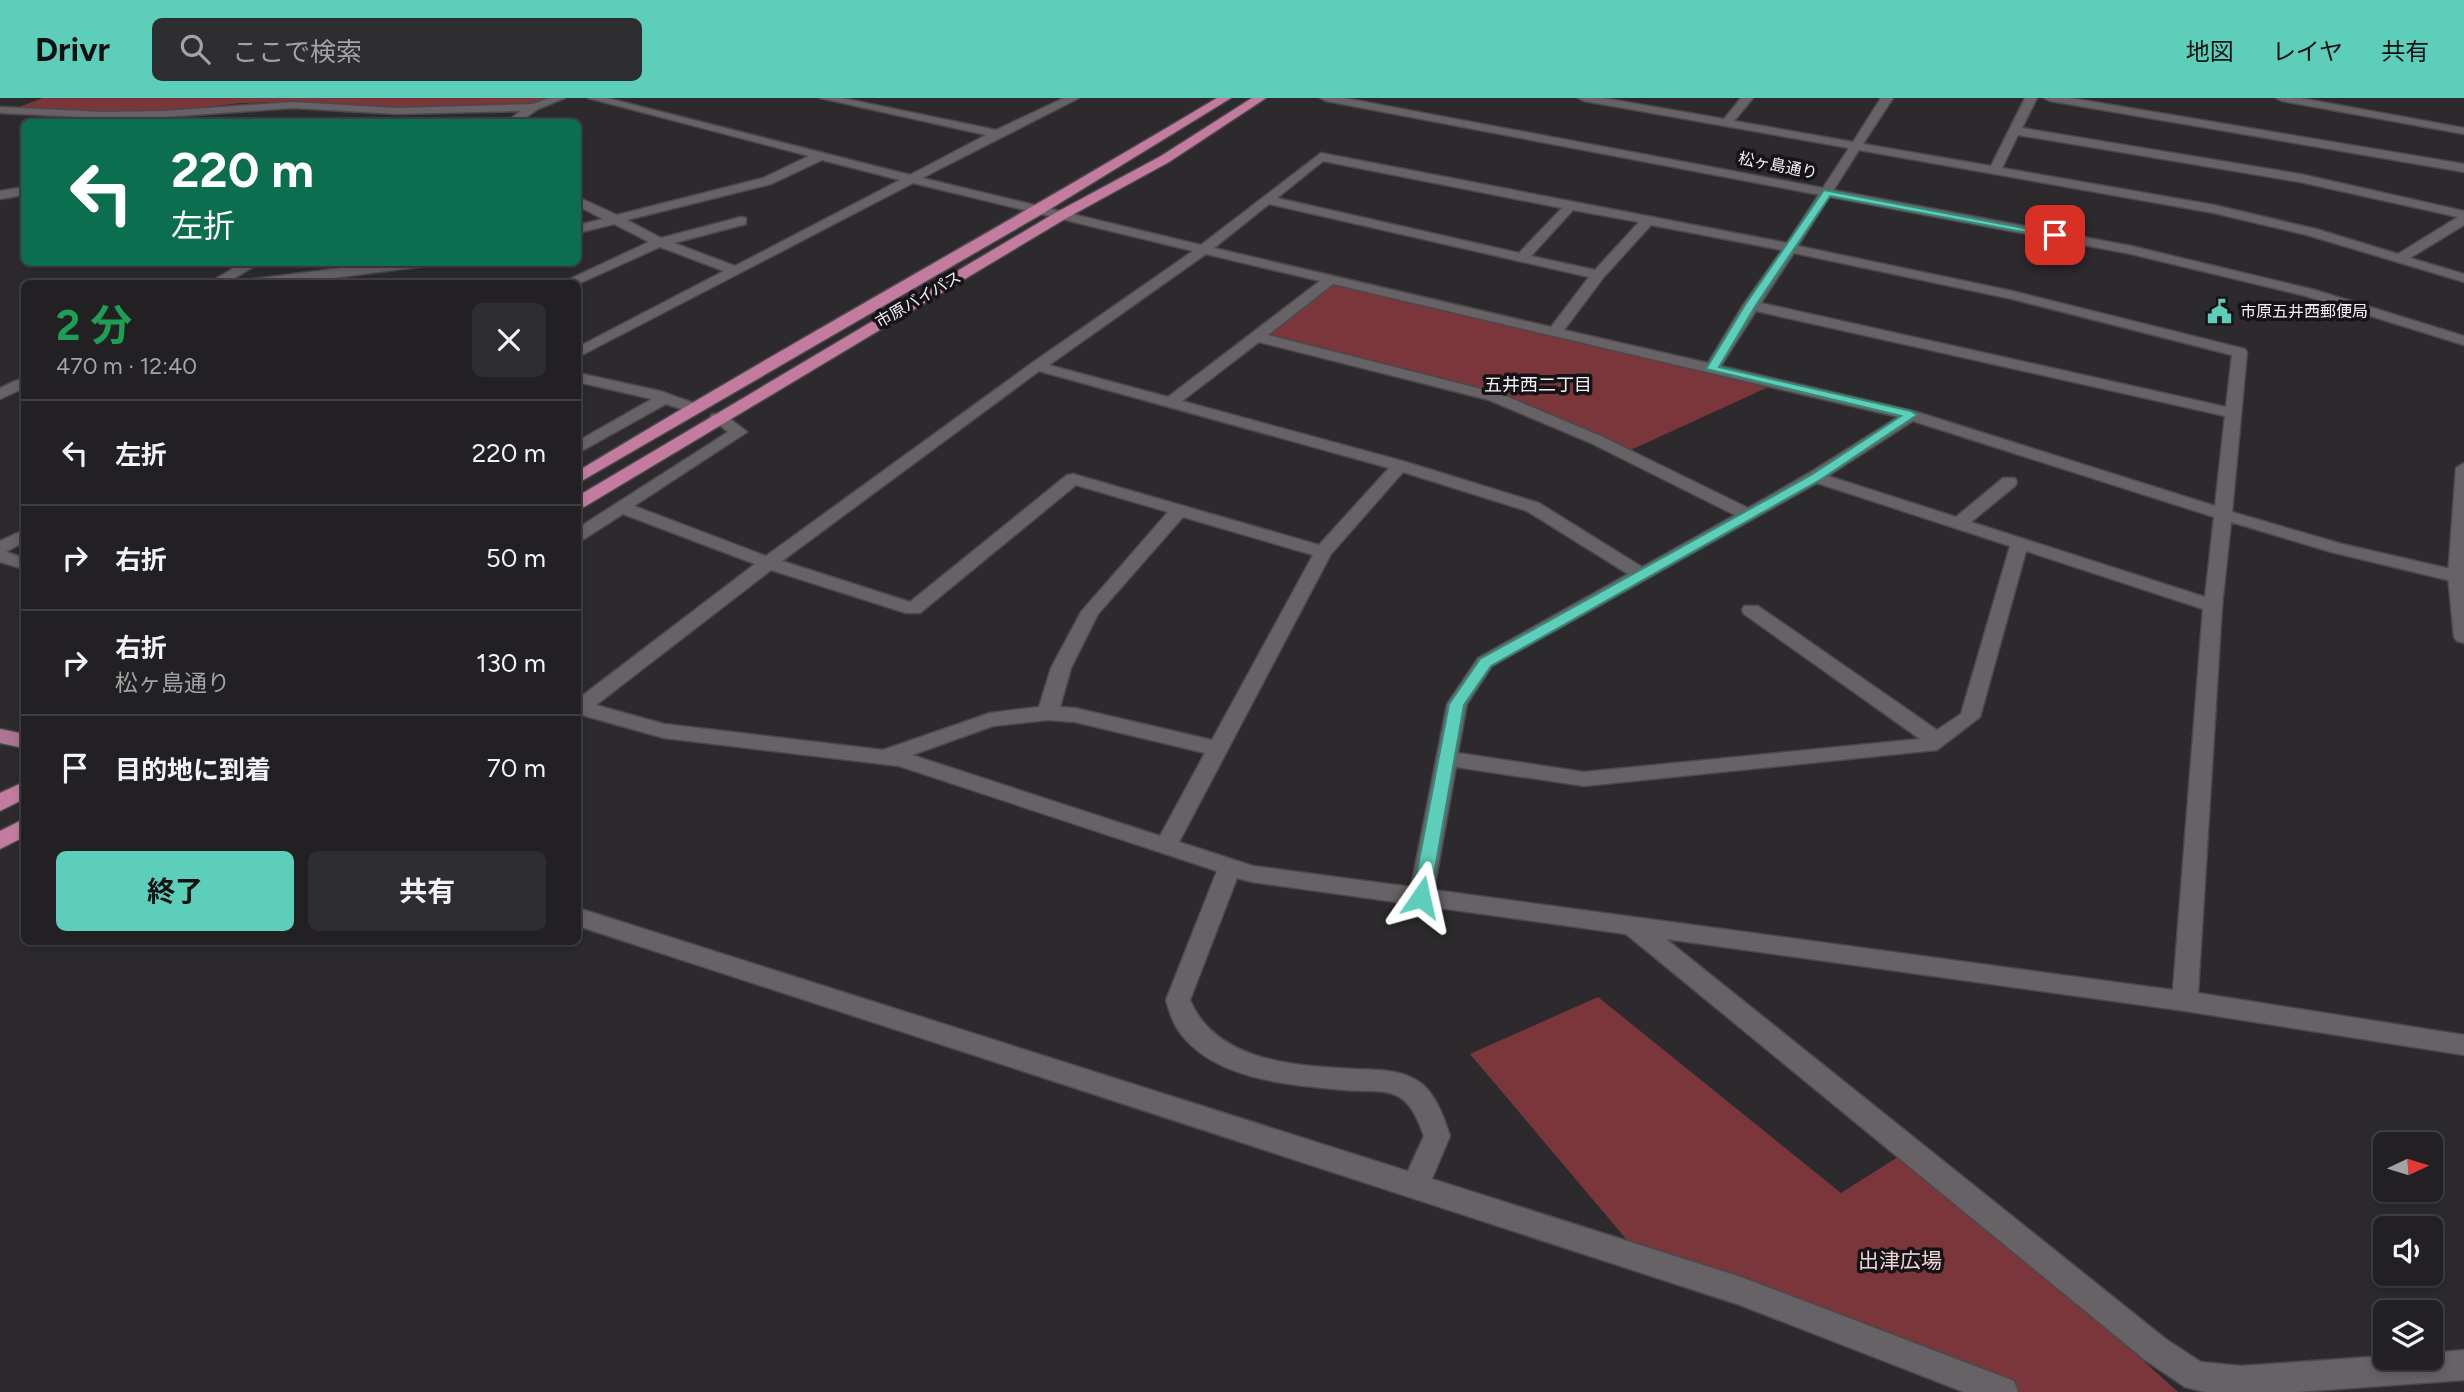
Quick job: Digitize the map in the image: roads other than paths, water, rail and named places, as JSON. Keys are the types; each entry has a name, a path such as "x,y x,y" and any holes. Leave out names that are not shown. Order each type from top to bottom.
{"highway":[{"name":"市原バイパス","path":"581,476 693,408 1187,123 1225,98"},
{"name":"市原バイパス","path":"581,501 718,417 1060,216 1165,159 1260,98"},
{"path":"0,803 21,791"},
{"path":"0,841 21,829"}],"main road":[{"path":"0,736 21,740"}],"street":[{"path":"0,109 33,98"},
{"path":"516,119 534,107 559,98"},
{"path":"594,98 1037,211 1911,415 2224,515 2337,548 2461,577"},
{"path":"826,98 997,134"},
{"path":"1038,98 1068,101"},
{"name":"松ヶ島通り","path":"1326,98 2131,250 2310,293 2464,341"},
{"path":"1584,98 2214,209 2311,232 2464,278"},
{"path":"1726,124 1747,98"},
{"path":"1712,369 1750,305 1887,98"},
{"path":"1996,170 2031,98"},
{"path":"2050,98 2392,153 2464,168"},
{"path":"2282,98 2464,131"},
{"path":"581,351 997,134 1068,101"},
{"path":"0,109 115,115 293,105 397,111 534,107"},
{"path":"2017,131 2300,178 2464,217"},
{"path":"581,228 767,181 822,155"},
{"path":"581,705 768,563 1037,366 1205,249 1321,157 1788,248 2127,321 2240,352 2213,606 2185,1001"},
{"path":"0,195 21,192"},
{"path":"1268,200 1598,275"},
{"path":"581,202 660,242 734,270"},
{"path":"1522,258 1569,207"},
{"path":"2400,258 2464,217"},
{"path":"575,280 660,242 741,220"},
{"path":"1554,333 1598,275 1647,221"},
{"path":"221,280 248,266"},
{"path":"280,280 397,266"},
{"path":"408,280 420,266"},
{"path":"1169,404 1331,279"},
{"path":"1750,305 2232,413"},
{"path":"1259,337 1495,397 1597,440 1746,514"},
{"path":"1037,366 1400,466 1534,507 1641,574"},
{"path":"581,379 664,398 693,408"},
{"path":"0,394 21,384"},
{"path":"581,446 664,398"},
{"path":"1421,897 1457,704 1485,662 1815,477 1911,415"},
{"path":"581,534 739,432 718,417"},
{"path":"1166,846 1323,552 1400,466"},
{"path":"2464,468 2461,577 2464,636"},
{"path":"1815,477 2213,606"},
{"path":"620,508 768,563 914,609 1073,479 1323,552"},
{"path":"1957,525 2009,482"},
{"path":"1048,713 1061,668 1090,612 1180,510"},
{"path":"0,548 21,538"},
{"path":"1448,759 1584,779 1930,745 1970,717 2019,545"},
{"path":"0,556 21,563"},
{"path":"1751,610 1936,740"},
{"path":"581,708 664,731 901,759 1252,874 2185,1001 2464,1045"},
{"path":"884,757 990,720 1048,713 1075,715 1217,749"},
{"path":"1230,867 1178,1000 1181,1014 1192,1032 1225,1055 1263,1068 1304,1076 1405,1087 1426,1106 1437,1136 1415,1186"},
{"path":"581,918 1741,1291 2003,1392"},
{"path":"1633,927 2146,1342 2196,1376 2241,1381 2464,1366"}],"place":[{"name":"市原五井西郵便局","path":"2220,311"}],"district":[{"name":"五井西二丁目","path":"1538,385"}],"park label":[{"name":"出津広場","path":"1900,1261"}]}
